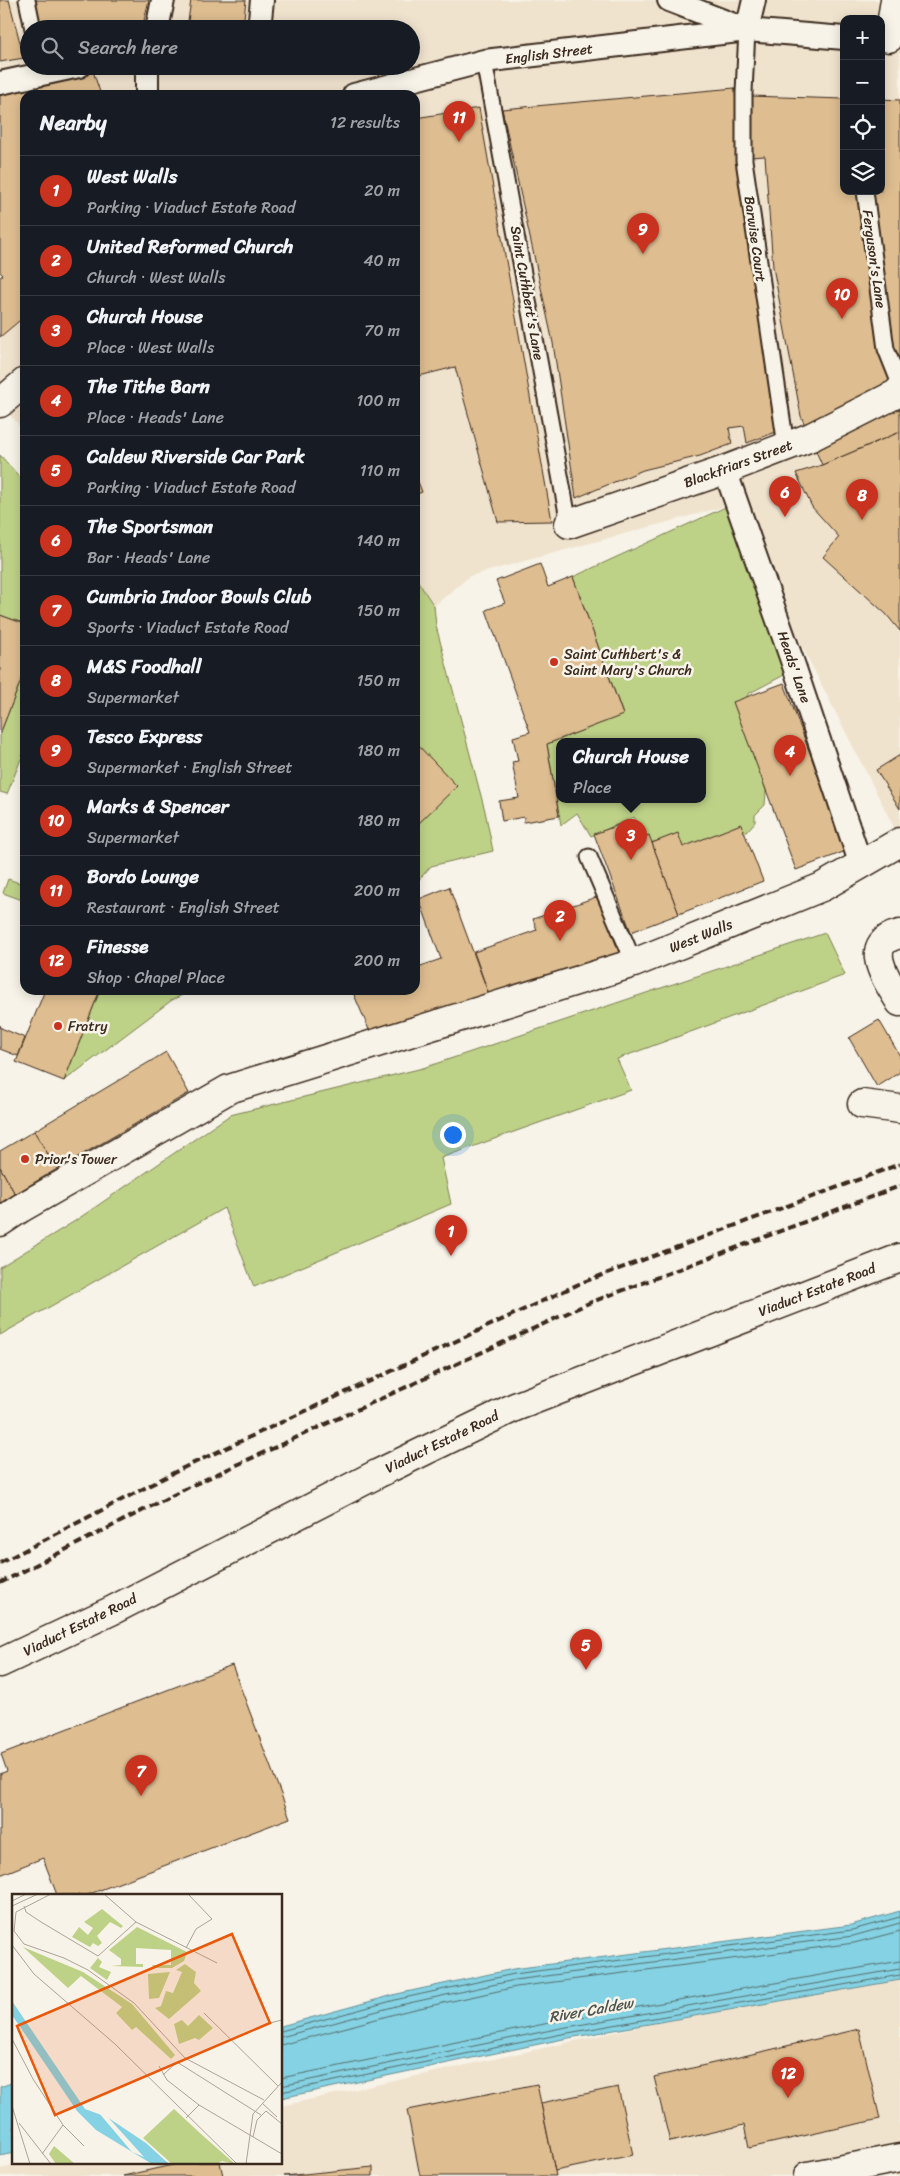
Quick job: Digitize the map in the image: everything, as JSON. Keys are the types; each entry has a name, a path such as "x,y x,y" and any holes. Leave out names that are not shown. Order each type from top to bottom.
{"street":[{"path":"159,20 163,0"},
{"path":"260,20 262,0"},
{"name":"English Street","path":"669,0 747,30"},
{"path":"747,30 754,0"},
{"path":"890,39 895,0"},
{"name":"English Street","path":"373,90 484,61 747,30 840,38"},
{"path":"0,83 29,75"},
{"path":"146,90 147,75"},
{"path":"0,403 20,386"},
{"name":"Blackfriars Street","path":"569,524 725,470 811,437 896,394 900,390"},
{"name":"Heads' Lane","path":"725,470 861,865"},
{"name":"West Walls","path":"0,1222 21,1208 229,1089 634,963 822,887 900,842"},
{"path":"900,934 887,939 880,947 878,958 879,966 900,1002"},
{"path":"862,1104 900,1109"},
{"name":"Viaduct Estate Road","path":"0,1663 111,1611 378,1473 515,1407 900,1258"},
{"path":"808,2176 900,2158"}],"lane":[{"path":"27,0 31,20"},
{"name":"Barwise Court","path":"747,30 744,92 744,160 786,446"},
{"name":"Saint Cuthbert's Lane","path":"484,61 569,524"},
{"name":"Ferguson's Lane","path":"865,195 886,349 900,384"},
{"path":"589,857 634,963"}],"shaded area":[{"path":"0,0 900,0 900,839 730,505 470,576 434,606 420,585 420,90 20,90 20,427 0,406"},
{"path":"900,1969 900,2176 0,2176 0,2169 21,2164 282,2164 282,2106"}],"green space":[{"path":"0,455 20,477 20,622 0,615"},
{"path":"730,505 786,674 748,694 744,718 766,791 765,805 755,815 755,822 740,839 685,850 676,837 648,843 634,817 591,836 577,813 561,825 557,803 706,803 706,738 562,738 623,714 573,577"},
{"path":"420,585 434,606 436,626 485,811 493,851 431,866 420,878"},
{"path":"20,683 20,762 7,794 0,792 0,734"},
{"path":"556,740 556,796 547,744"},
{"path":"8,879 20,883 20,899 3,893"},
{"path":"825,933 845,975 617,1059 631,1090 441,1158 451,1204 254,1287 224,1208 0,1335 0,1267 75,1221 230,1115 423,1068"},
{"path":"98,995 182,995 172,1000 64,1081"}],"water":[{"name":"River Caldew","path":"900,1911 900,1980 563,2039 282,2098 282,2026 397,1994 513,1969 851,1925"},
{"path":"12,2083 12,2153 0,2156 0,2087"}],"building":[{"path":"0,0 9,0 20,43 20,59 0,62"},
{"path":"35,0 149,0 144,20 39,20"},
{"path":"191,0 246,0 244,20 188,20"},
{"path":"77,75 94,75 99,90 20,90 20,320 0,337 0,277 3,275 0,272 0,94"},
{"path":"735,88 739,165 776,432 747,443 744,426 729,428 732,444 700,456 643,470 576,498 553,343 502,109"},
{"path":"750,96 840,99 840,195 885,195 885,99 900,100 900,371 888,376 900,402 900,432 822,465 801,416 773,267 765,156 750,157"},
{"path":"479,108 552,521 498,522 455,367 420,376 420,117"},
{"path":"900,432 900,631 886,614 823,557 839,537 812,507 796,473 822,465"},
{"name":"Saint Cuthbert's & Saint Mary's Church","path":"540,564 548,587 573,577 623,715 563,738 556,738 556,741 547,744 559,816 524,822 524,817 502,821 499,801 519,798 512,762 518,761 513,737 530,732 486,610 505,603 496,581"},
{"path":"0,615 20,622 20,683 0,734"},
{"path":"784,683 846,851 796,870 733,702"},
{"path":"420,747 457,786 420,822"},
{"path":"900,755 900,809 876,770"},
{"path":"632,820 639,839 649,835 679,914 631,932 594,834"},
{"path":"741,824 763,881 679,914 652,843 678,833 683,847"},
{"path":"449,887 489,995 370,1032 354,995 420,995 420,966 441,959 420,899"},
{"path":"599,896 619,953 489,995 474,952 537,930 533,919"},
{"name":"Fratry","path":"43,995 98,995 64,1081 16,1062"},
{"path":"879,1020 900,1056 900,1072 877,1087 849,1038"},
{"path":"0,1025 1,1028 25,1038 18,1056 0,1049"},
{"path":"166,1052 189,1093 57,1169 34,1131"},
{"name":"Prior's Tower","path":"34,1131 57,1169 15,1194 0,1167 0,1151"},
{"path":"0,1167 15,1194 0,1203"},
{"path":"232,1665 290,1818 90,1894 57,1894 43,1858 0,1875 0,1774 7,1771 1,1754"},
{"path":"859,2029 880,2119 749,2148 744,2125 670,2142 654,2077"},
{"path":"537,2084 556,2176 420,2176 407,2110"},
{"path":"618,2087 633,2155 555,2171 541,2103"},
{"path":"177,2164 220,2164 223,2176 123,2176"},
{"path":"373,2167 373,2176 284,2176"}],"railway":[{"path":"0,1563 183,1468 581,1283 900,1164"},
{"path":"0,1583 191,1486 589,1303 900,1186"}],"place":[{"name":"Bordo Lounge","path":"459,142"},
{"name":"Tesco Express","path":"643,254"},
{"name":"Marks & Spencer","path":"842,319"},
{"name":"The Sportsman","path":"785,517"},
{"name":"M&S Foodhall","path":"862,520"},
{"name":"Saint Cuthbert's & Saint Mary's Church","path":"554,662"},
{"name":"The Tithe Barn","path":"790,776"},
{"name":"Church House","path":"631,860"},
{"name":"United Reformed Church","path":"560,941"},
{"name":"Fratry","path":"58,1026"},
{"name":"Prior's Tower","path":"25,1159"},
{"name":"West Walls","path":"451,1256"},
{"name":"Caldew Riverside Car Park","path":"586,1670"},
{"name":"Cumbria Indoor Bowls Club","path":"141,1796"},
{"name":"Finesse","path":"788,2098"}]}
